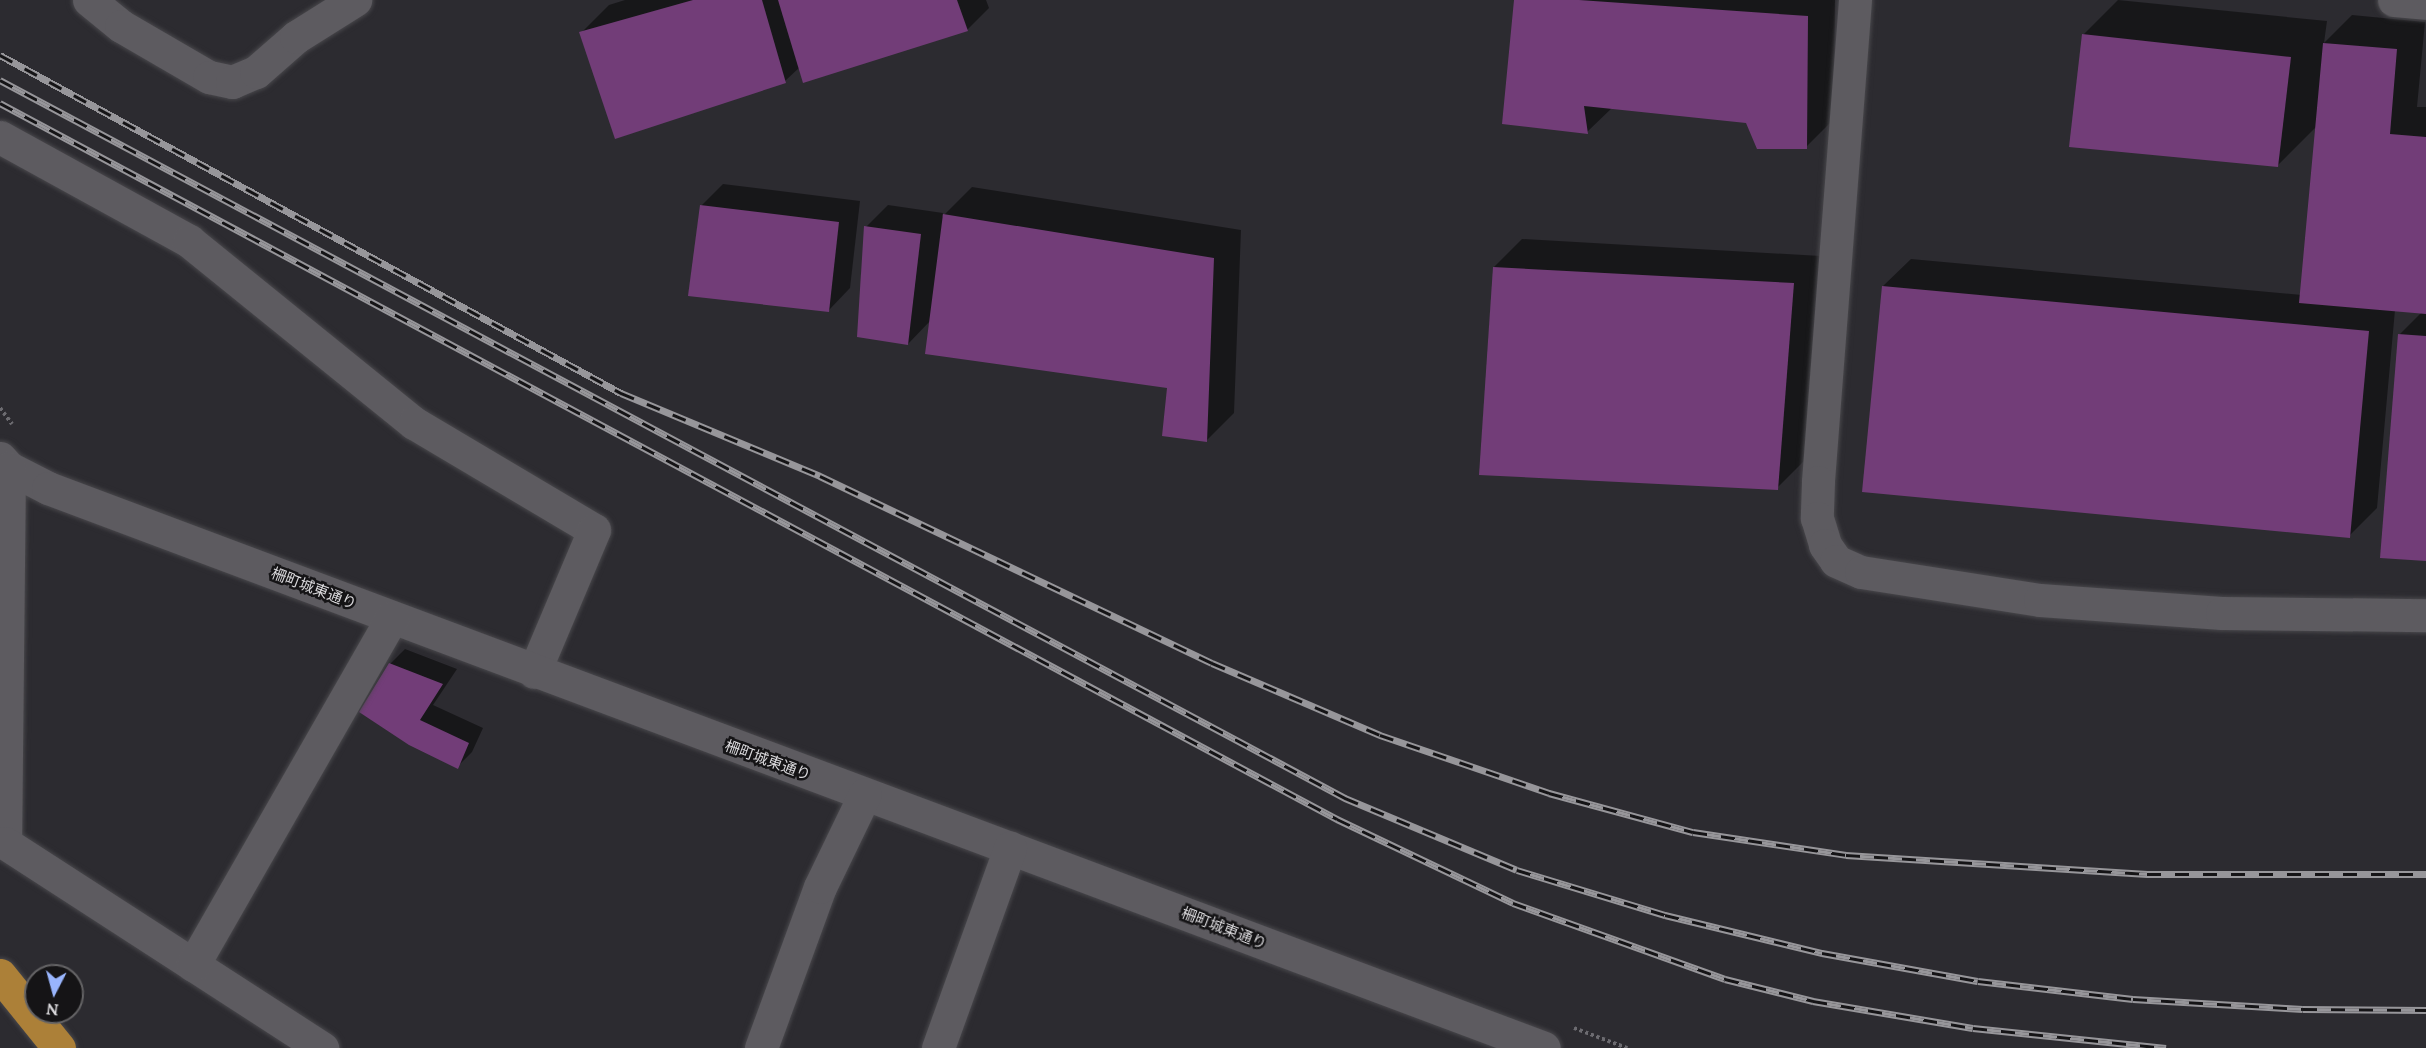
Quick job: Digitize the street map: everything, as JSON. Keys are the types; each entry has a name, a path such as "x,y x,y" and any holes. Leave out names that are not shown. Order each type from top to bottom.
{"highway":[{"path":"0,975 59,1048"}],"street":[{"path":"89,0 121,26 199,71 232,82 256,72 296,37 355,0"},
{"path":"1855,0 1818,482 1817,518 1825,544 1836,561 1861,572 2040,600 2222,613 2426,615"},
{"path":"2394,0 2426,3"},
{"path":"0,136 189,241 414,423 594,530 534,672"},
{"path":"4,463 5,843 322,1048"},
{"name":"柵町城東通り","path":"4,463 48,488 534,672 1544,1048"},
{"path":"193,965 393,618"},
{"path":"761,1048 820,887 865,794"},
{"path":"938,1048 1010,848"}],"building":[{"path":"693,0 762,0 786,83 615,139 579,32"},
{"path":"778,0 957,0 968,31 803,83"},
{"path":"1514,0 1579,0 1808,16 1807,149 1757,149 1746,123 1584,106 1588,134 1502,124"},
{"path":"2082,34 2291,57 2278,167 2069,147"},
{"path":"2323,43 2397,49 2390,134 2426,137 2426,314 2299,303"},
{"path":"700,205 839,222 829,312 688,296"},
{"path":"943,214 1214,258 1207,442 1162,436 1167,388 925,354"},
{"path":"864,226 921,234 908,345 857,337"},
{"path":"1493,267 1794,283 1778,490 1479,475"},
{"path":"1882,286 2369,331 2350,538 1862,492"},
{"path":"2398,334 2426,336 2426,561 2380,558"},
{"path":"389,663 443,684 420,720 469,743 458,769 409,745 359,712"}],"railway":[{"path":"0,55 621,393 820,476 1212,663 1380,735 1549,793 1693,832 1846,855 2147,874 2426,874"},
{"path":"0,80 1345,798 1517,870 1665,915 1822,953 1978,981 2133,999 2303,1009 2426,1010"},
{"path":"0,103 1337,819 1513,903 1725,979 1813,1001 1973,1028 2166,1048"}]}
